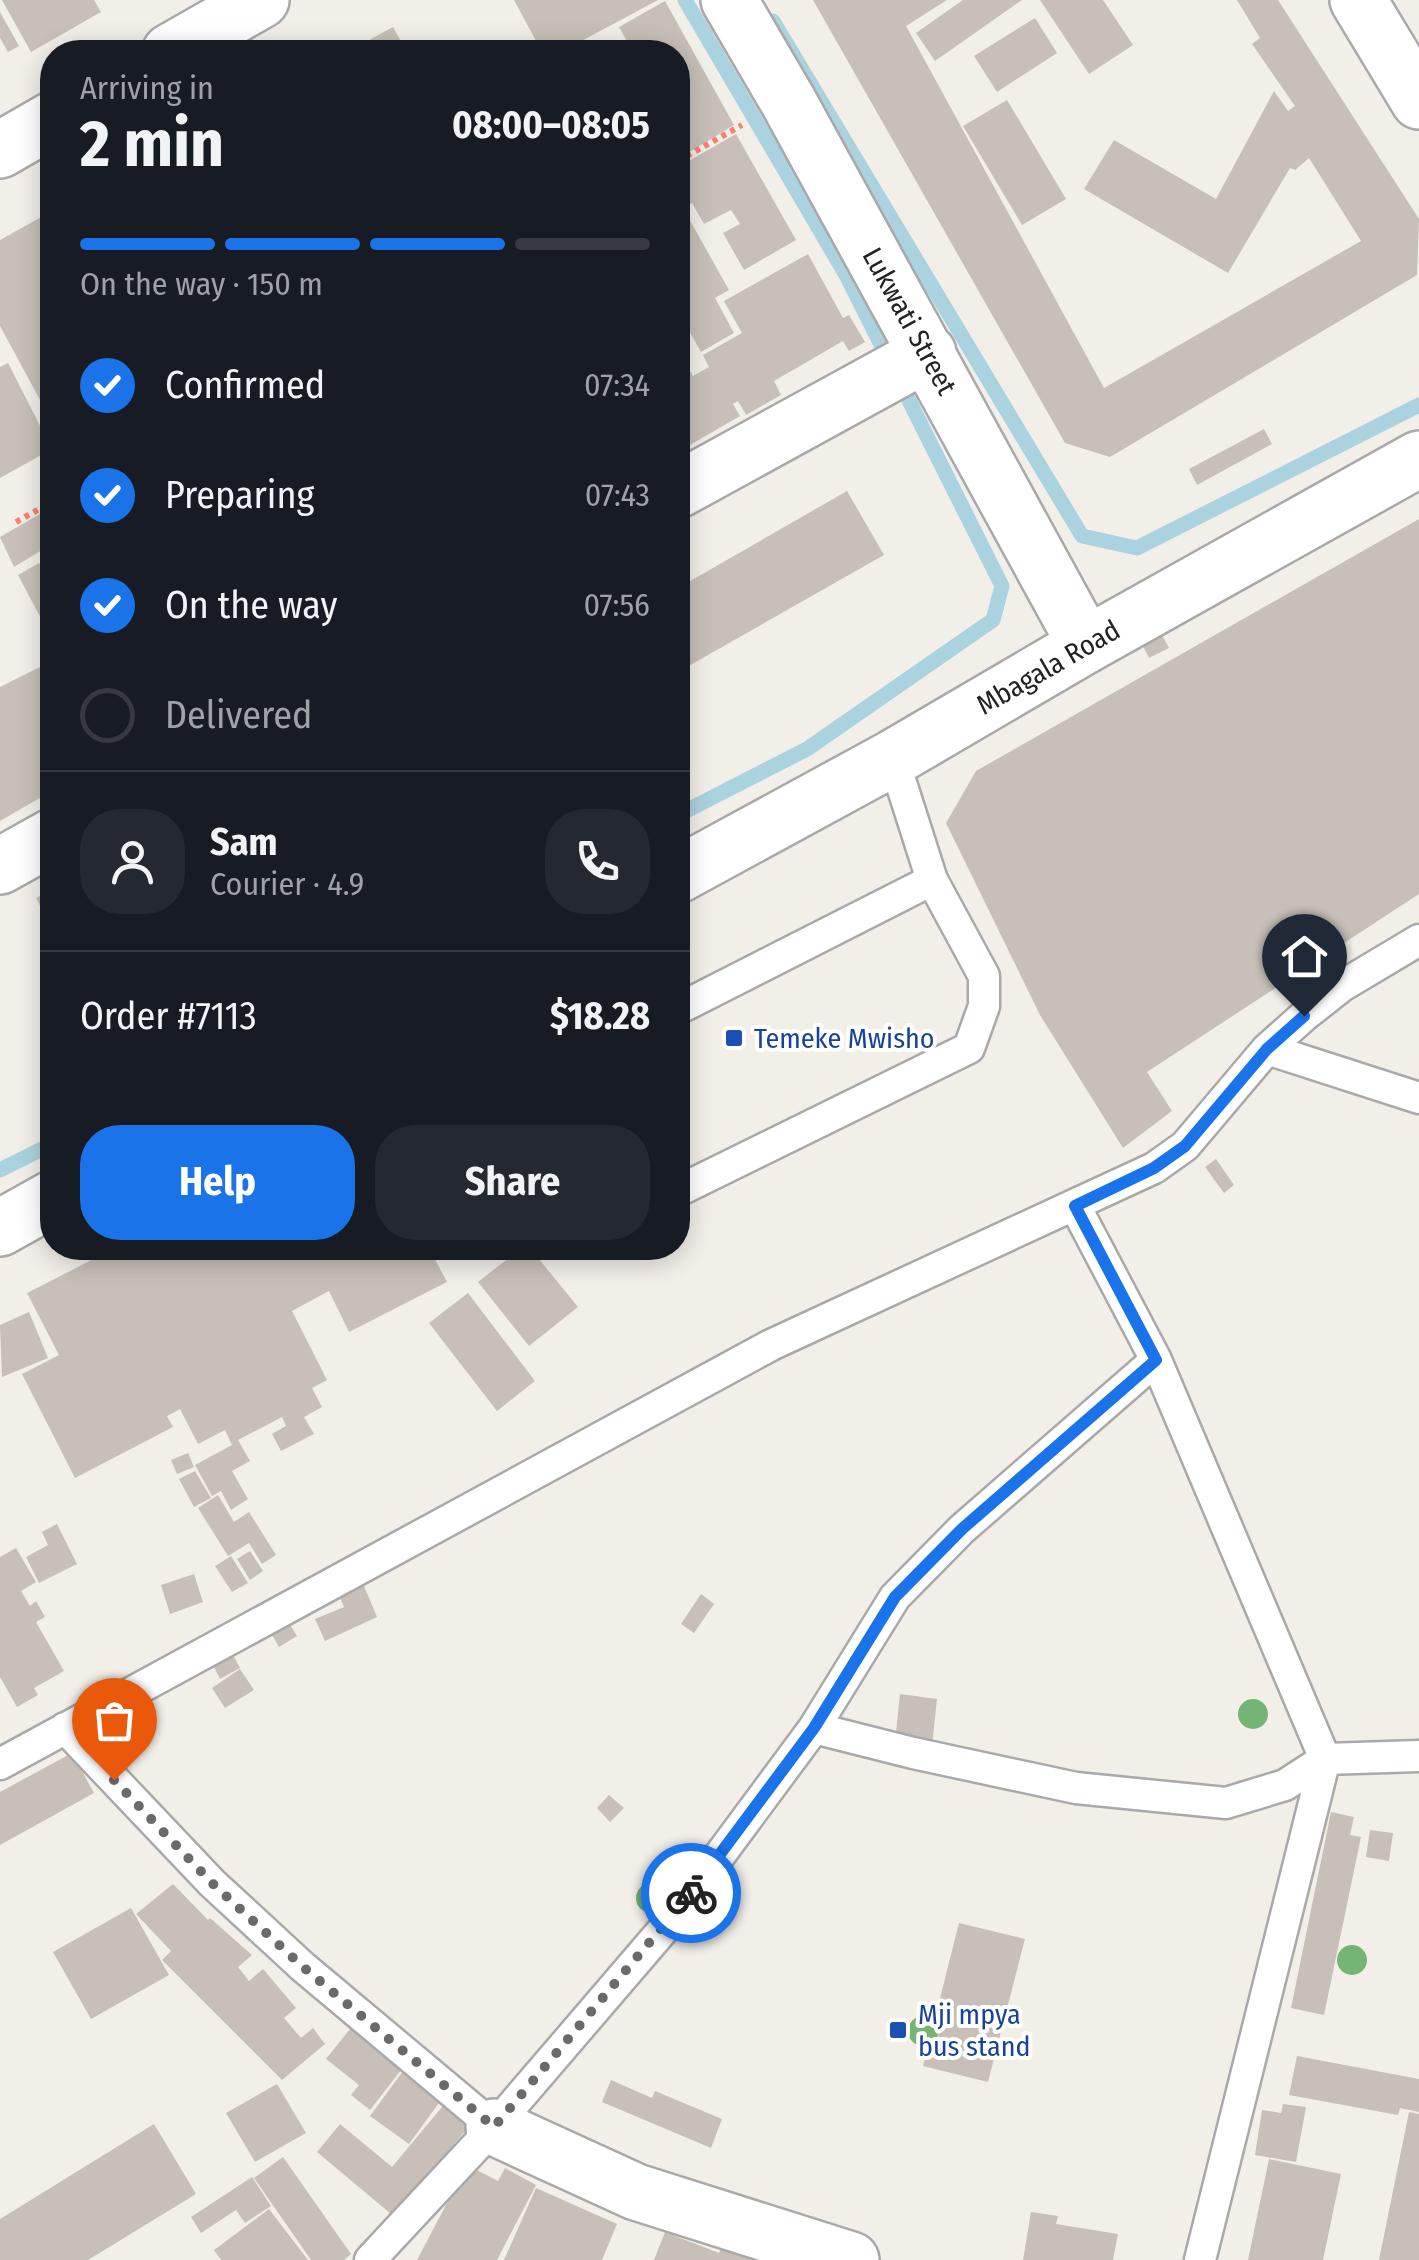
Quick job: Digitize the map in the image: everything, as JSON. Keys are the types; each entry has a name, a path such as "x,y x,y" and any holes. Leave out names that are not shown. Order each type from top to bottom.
{"street":[{"path":"191,40 261,0"},
{"name":"Lukwati Street","path":"729,0 788,100 1086,645"},
{"path":"1358,0 1419,101"},
{"path":"0,150 40,127"},
{"path":"690,483 928,353"},
{"name":"Mbagala Road","path":"690,868 894,758 1086,645 1419,460"},
{"path":"0,866 40,844"},
{"path":"0,1228 40,1205"},
{"path":"494,2127 636,2192 852,2260"}],"lane":[{"path":"690,1185 969,1048 984,1006 984,976 932,880 894,758"},
{"path":"690,1004 932,880"},
{"path":"0,1764 771,1345 1154,1168 1185,1146 1267,1049 1342,986 1419,940"},
{"path":"1267,1049 1419,1098"},
{"path":"1075,1206 1156,1360 1325,1759 1200,2260"},
{"path":"370,2260 494,2127 674,1917 814,1728 895,1597 962,1529 1156,1360"},
{"path":"64,1728 212,1883 303,1967 494,2127"},
{"path":"814,1728 913,1754 1076,1788 1226,1804 1285,1785 1325,1759 1419,1756"}],"path":[{"path":"690,153 788,100"},
{"path":"16,522 40,509"}],"building":[{"path":"2,0 94,0 101,12 52,40 40,40 40,47 31,52"},
{"path":"514,0 658,0 583,40 536,40"},
{"path":"813,0 947,0 906,26 1104,388 1361,241 1309,158 1295,170 1290,168 1228,273 1084,189 1114,140 1216,199 1274,91 1288,111 1295,106 1252,44 1260,38 1237,0 1278,0 1419,219 1417,275 1110,457 1065,443"},
{"path":"963,0 1022,0 935,61 916,33"},
{"path":"1040,0 1103,0 1133,45 1089,74"},
{"path":"665,1 687,40 626,40 619,27"},
{"path":"0,12 19,46 8,52 0,38"},
{"path":"1035,18 1057,53 997,92 974,56"},
{"path":"393,27 400,40 369,40"},
{"path":"690,46 734,125 690,152"},
{"path":"1007,100 1066,199 1022,225 963,126"},
{"path":"736,134 796,240 744,270 723,233 740,224 731,210 704,224 690,204 690,160"},
{"path":"40,218 40,400 0,326 0,240"},
{"path":"690,220 729,290 715,298 734,333 701,352 690,332"},
{"path":"808,254 843,318 849,315 865,342 849,351 843,341 774,381 781,395 746,415 738,401 733,404 740,416 690,445 690,371 693,376 709,367 703,355 742,333 724,301"},
{"path":"8,363 40,426 40,456 0,478 0,367"},
{"path":"1264,429 1272,444 1197,485 1189,469"},
{"path":"847,491 884,555 690,665 690,581"},
{"path":"40,514 40,551 14,567 0,537"},
{"path":"1419,519 1419,894 1147,1072 1172,1111 1123,1148 1040,1015 946,823 976,771"},
{"path":"39,563 40,617 18,575"},
{"path":"1162,635 1169,648 1149,658 1143,646"},
{"path":"40,667 40,798 0,821 0,687"},
{"path":"1216,1159 1234,1185 1224,1193 1205,1167"},
{"path":"92,1260 435,1260 447,1282 349,1332 329,1291 292,1311 327,1380 312,1388 322,1407 304,1417 314,1434 281,1451 272,1434 286,1426 282,1417 238,1440 250,1461 232,1471 248,1499 231,1510 221,1491 212,1496 195,1465 232,1445 225,1430 198,1444 180,1409 167,1416 173,1427 75,1478 22,1374 59,1355 27,1293"},
{"path":"506,1260 540,1260 578,1307 529,1346 478,1282"},
{"path":"468,1293 535,1381 497,1411 429,1323"},
{"path":"29,1312 48,1358 2,1377 0,1325"},
{"path":"188,1453 194,1467 177,1474 171,1460"},
{"path":"195,1471 211,1498 194,1507 179,1479"},
{"path":"218,1495 234,1522 249,1512 276,1555 262,1564 249,1543 228,1556 198,1508"},
{"path":"57,1524 77,1564 39,1583 26,1557 48,1545 42,1532"},
{"path":"16,1548 36,1582 21,1591 30,1606 36,1601 45,1617 36,1622 64,1671 34,1688 38,1695 17,1707 0,1677 0,1557"},
{"path":"250,1551 263,1571 250,1580 237,1559"},
{"path":"231,1556 248,1583 232,1592 215,1566"},
{"path":"194,1574 203,1602 170,1614 161,1585"},
{"path":"359,1574 377,1617 325,1641 315,1619 344,1607 334,1585"},
{"path":"701,1594 714,1604 694,1633 681,1624"},
{"path":"285,1616 297,1636 279,1647 267,1626"},
{"path":"231,1651 240,1668 220,1679 211,1661"},
{"path":"240,1669 254,1690 225,1708 212,1688"},
{"path":"900,1694 937,1699 932,1746 895,1742"},
{"path":"72,1753 94,1793 0,1845 0,1792"},
{"path":"609,1795 624,1808 610,1822 597,1808"},
{"path":"1331,1812 1354,1817 1350,1835 1361,1837 1324,2015 1291,2008"},
{"path":"1370,1830 1393,1833 1389,1861 1366,1857"},
{"path":"173,1884 208,1920 252,1955 238,1967 249,1981 263,1969 296,2008 284,2018 301,2038 313,2028 325,2044 282,2080 162,1960 171,1951 136,1914"},
{"path":"131,1908 169,1975 91,2019 53,1952"},
{"path":"959,1923 1025,1939 988,2082 923,2066"},
{"path":"354,2024 405,2065 370,2110 351,2095 359,2085 326,2059"},
{"path":"1297,2056 1419,2079 1419,2112 1400,2108 1398,2115 1289,2095"},
{"path":"406,2067 444,2096 409,2144 370,2116"},
{"path":"611,2080 652,2098 655,2091 722,2119 711,2148 602,2102"},
{"path":"277,2084 306,2133 255,2162 226,2113"},
{"path":"452,2095 475,2120 453,2145 457,2148 397,2219 317,2152 340,2124 392,2167"},
{"path":"1283,2104 1306,2107 1296,2162 1255,2155 1262,2110 1281,2113"},
{"path":"1409,2112 1419,2114 1419,2260 1379,2260"},
{"path":"154,2124 196,2194 88,2260 0,2260 0,2219"},
{"path":"283,2157 351,2254 344,2260 311,2260 254,2178"},
{"path":"1269,2159 1341,2174 1323,2260 1248,2260"},
{"path":"467,2165 498,2181 505,2168 536,2185 497,2260 417,2260"},
{"path":"252,2177 271,2206 245,2223 236,2210 201,2233 191,2217"},
{"path":"536,2188 617,2224 602,2260 504,2260"},
{"path":"269,2209 308,2260 221,2260 214,2250"},
{"path":"1031,2212 1058,2216 1056,2224 1118,2234 1113,2260 1023,2260"},
{"path":"665,2232 719,2253 724,2241 761,2256 759,2260 654,2260"}],"waterway":[{"path":"685,0 846,275 1002,586 993,620 807,749 690,809"},
{"path":"773,21 1082,536 1137,548 1419,405"},
{"path":"0,1170 40,1150"}],"way so far":[{"path":"114,1780 212,1883 303,1967 494,2127 691,1893"}],"place":[{"name":"Temeke Mwisho","path":"734,1038"},
{"name":"Mji mpya bus stand","path":"898,2030"}],"route":[{"path":"691,1893 814,1728 895,1597 962,1529 1156,1360 1075,1206 1154,1168 1185,1146 1267,1049 1304,1016"}]}
